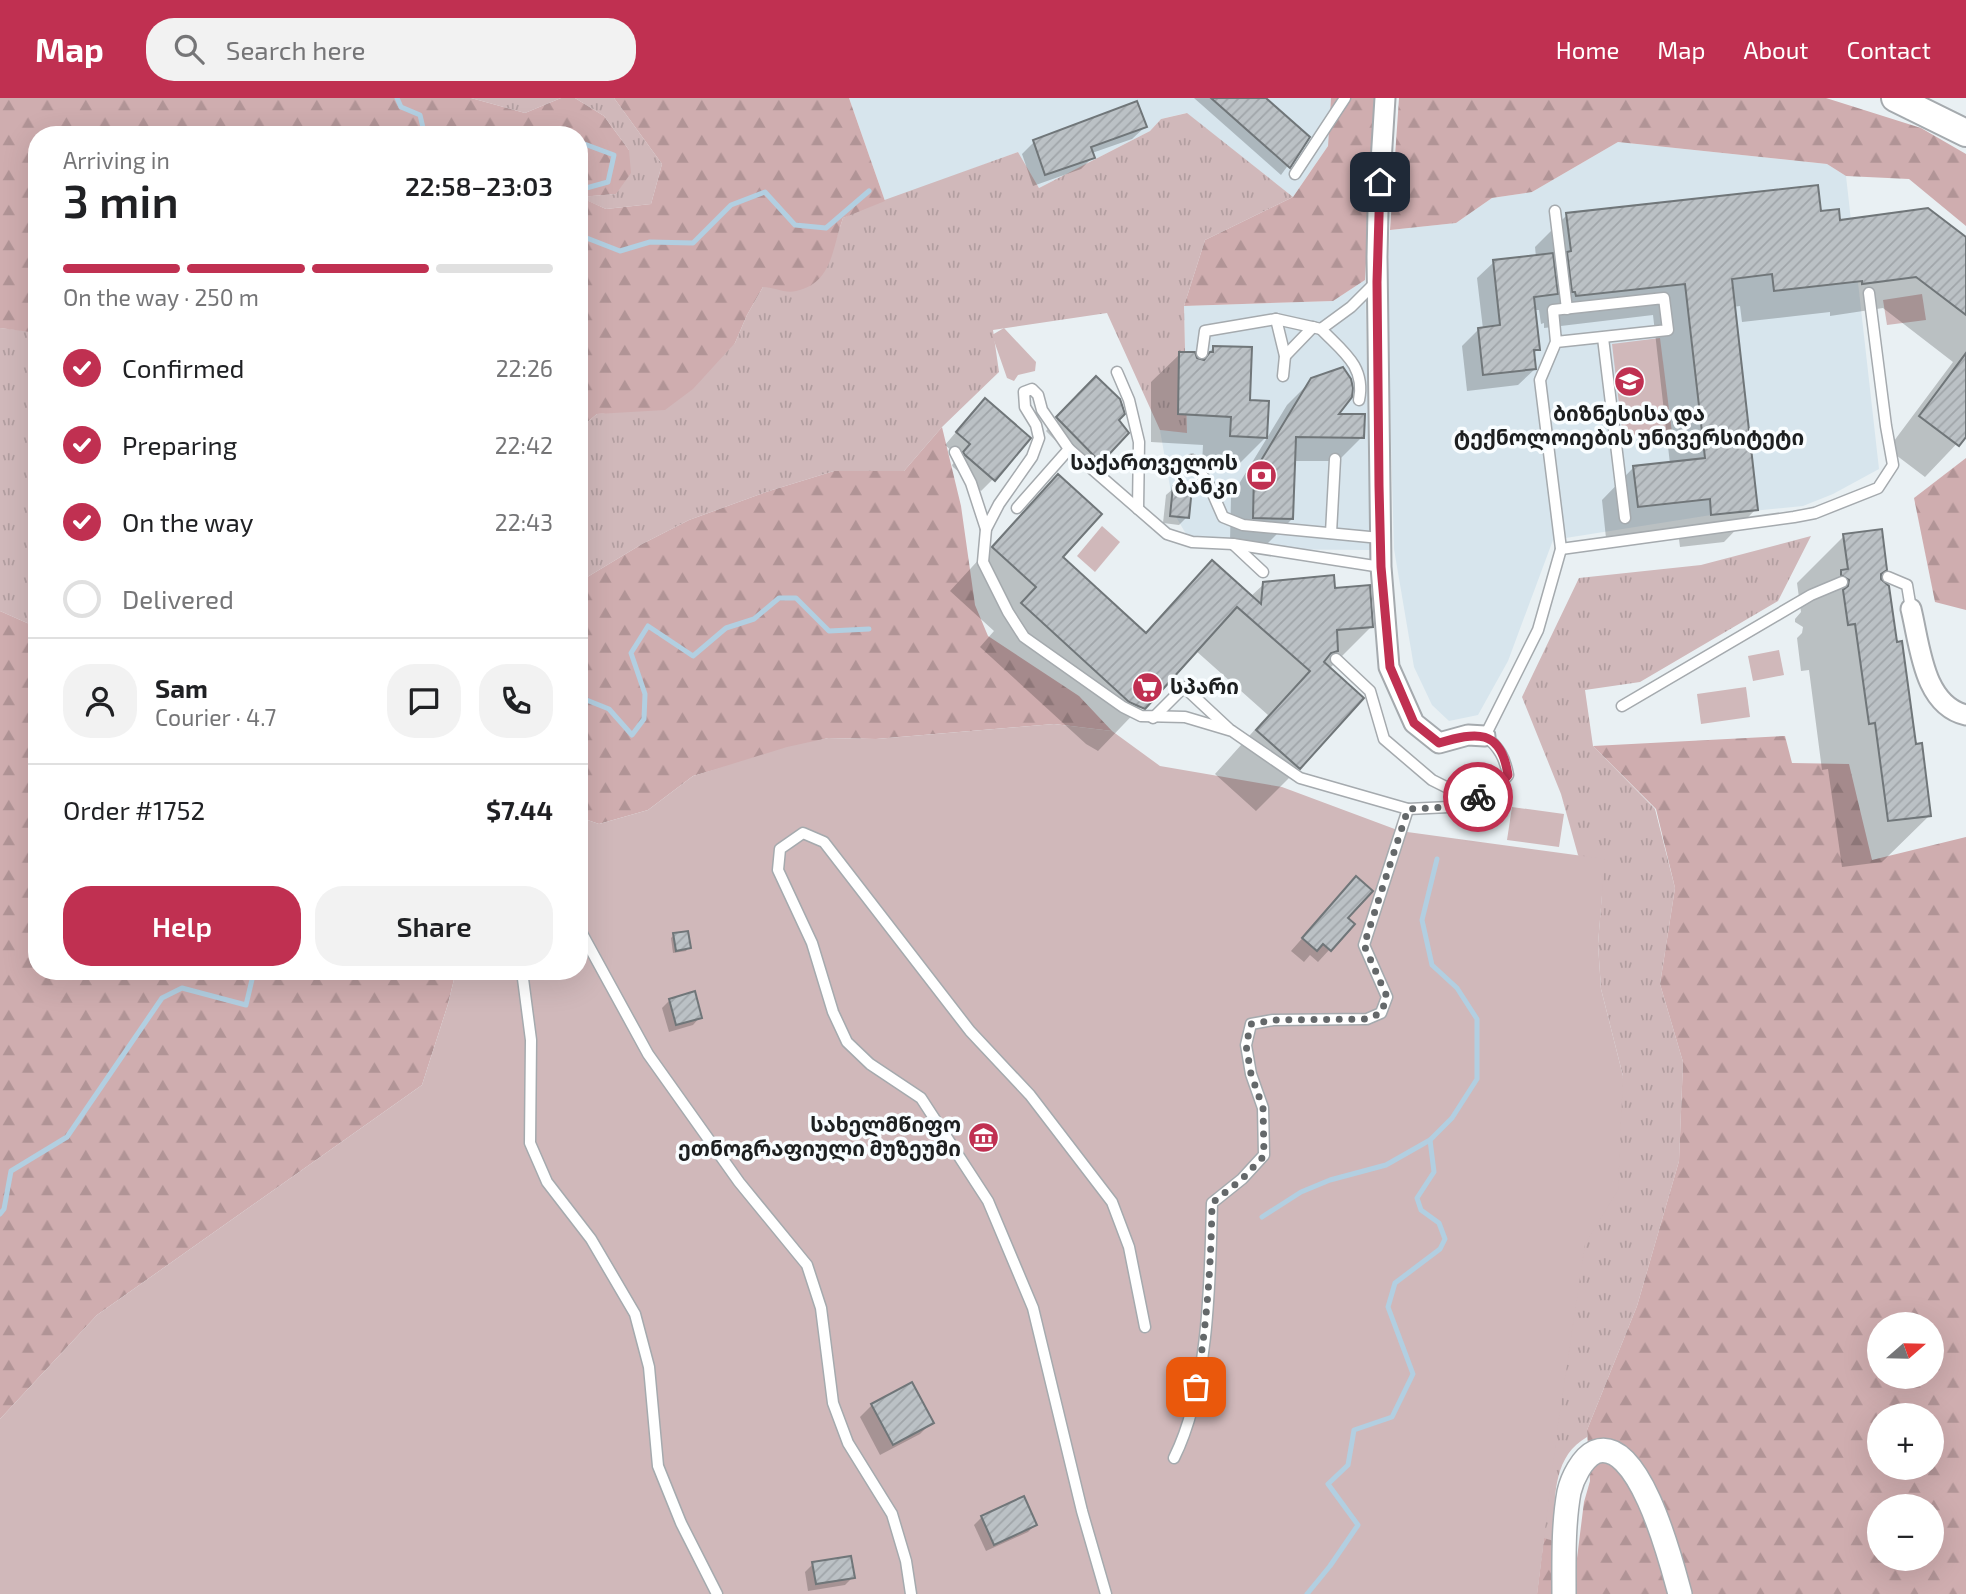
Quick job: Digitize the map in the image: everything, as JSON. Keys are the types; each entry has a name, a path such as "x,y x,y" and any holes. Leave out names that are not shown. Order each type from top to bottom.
{"main road":[{"path":"1895,98 1966,133"}],"street":[{"path":"1385,98 1378,210 1377,282 1380,538 1390,667 1414,723 1439,743 1468,735 1485,736"},
{"path":"1911,608 1930,687 1943,705 1966,715"},
{"path":"1564,1594 1570,1490 1587,1458 1595,1452 1608,1451 1629,1465 1643,1489 1668,1552 1679,1594"}],"lane":[{"path":"1295,174 1345,98"},
{"path":"1555,211 1567,309"},
{"path":"1285,356 1317,328 1352,307 1377,282"},
{"path":"1561,549 1815,513 1878,488 1894,465 1886,426 1869,293"},
{"path":"1153,718 1184,687 1232,732 1300,778 1408,809 1448,807 1493,793 1508,775 1497,746 1485,736 1538,631 1561,549 1540,380 1556,342 1553,310 1664,298 1668,330 1556,342"},
{"path":"1276,319 1285,356 1283,376"},
{"path":"1202,353 1205,331 1276,319 1317,328 1357,368 1361,389 1359,400"},
{"path":"1603,338 1625,518"},
{"path":"1117,372 1129,400 1139,442 1138,509"},
{"path":"1232,732 1185,717 1141,716 1123,707 1024,637 983,562 986,529 999,504 1037,448 1039,438 1036,425 1023,400 1024,392 1032,389 1038,395 1042,410 1069,449 1167,534 1192,542 1233,544 1381,567"},
{"path":"1017,508 1069,449"},
{"path":"955,452 971,483 986,529"},
{"path":"1331,533 1335,459"},
{"path":"1192,460 1209,485 1223,517 1243,525 1380,538"},
{"path":"1233,544 1263,572"},
{"path":"1888,578 1907,585 1911,608"},
{"path":"1622,706 1811,595 1842,582"},
{"path":"1336,659 1370,691 1380,717 1384,739 1432,780 1460,794 1477,798"},
{"path":"1174,1458 1184,1437 1192,1408 1203,1346 1210,1279 1212,1203 1242,1179 1264,1156 1263,1108 1251,1074 1246,1045 1251,1024 1273,1020 1367,1019 1381,1013 1387,997 1364,945 1408,809"},
{"path":"1106,1594 1082,1511 1033,1308 988,1201 921,1098 870,1063 847,1042 833,1012 812,943 778,870 780,849 803,833 824,842 970,1031 1030,1096 1112,1202 1129,1247 1145,1327"},
{"path":"588,944 648,1054 738,1182 807,1265 821,1308 832,1403 848,1443 892,1514 906,1562 911,1594"},
{"path":"523,980 531,1040 530,1143 547,1182 591,1239 635,1314 649,1367 657,1466 681,1523 717,1594"}],"shaded area":[{"path":"849,98 1331,98 1328,146 1293,197 1186,113 1161,119 1150,131 1039,188 1018,152 885,201"},
{"name":"ბიზნესისა და ტექნოლოიების უნივერსიტეტი","path":"1618,142 1827,164 1846,176 1879,469 1833,494 1803,506 1711,515 1553,540 1508,661 1478,715 1449,721 1432,705 1414,667 1394,549 1387,296 1390,230 1456,223 1492,198 1532,192"},
{"path":"1365,280 1371,550 1216,549 1186,534 1175,515 1160,430 1187,432 1184,306 1333,301"}],"green space":[{"path":"0,98 471,98 525,113 561,98 575,98 604,116 629,150 631,173 616,194 588,196 588,126 28,126 28,332 0,328"},
{"path":"471,98 561,98 525,113"},
{"path":"575,98 614,98 662,164 651,204 606,209 588,201 588,196 616,194 629,150 604,116"},
{"path":"614,98 849,98 885,201 843,218 829,263 817,280 808,287 792,292 763,287 735,343 693,389 665,410 597,414 588,422 588,201 606,209 651,204 662,164"},
{"path":"1331,98 1376,98 1365,280 1333,301 1184,306 1205,240 1293,197 1328,146"},
{"path":"1399,98 1826,98 1921,128 1966,154 1966,226 1909,179 1846,176 1827,164 1618,142 1532,192 1492,198 1456,223 1390,230"},
{"path":"1187,113 1293,197 1205,240 1184,306 1187,433 1160,430 1107,313 993,330 999,372 942,427 904,471 834,471 769,491 689,520 588,577 588,422 597,414 623,411 735,343 763,287 767,287 836,239 843,218 865,207 1018,152 1039,188 1150,131 1161,119"},
{"path":"1922,294 1926,320 1887,325 1883,300"},
{"path":"0,328 28,331 28,623 0,611"},
{"path":"1004,328 1036,362 1035,371 1018,375 1014,381 1007,378 992,335"},
{"path":"1660,338 1672,433 1623,438 1612,344"},
{"path":"942,427 961,506 975,605 988,636 1079,696 1112,731 1054,724 876,739 828,738 693,776 648,810 599,824 588,820 588,577 689,520 769,491 834,471 904,471"},
{"path":"1966,458 1966,610 1935,602 1914,498"},
{"path":"1102,526 1120,542 1095,572 1077,556"},
{"path":"1811,536 1778,601 1640,682 1585,690 1593,746 1655,809 1675,888 1660,984 1683,1062 1679,1161 1637,1306 1587,1430 1587,1437 1566,1457 1561,1469 1555,1497 1554,1541 1544,1539 1537,1594 1501,1468 1623,1076 1601,989 1598,944 1602,893 1578,855 1561,794 1522,697 1579,578 1701,565"},
{"path":"0,611 28,623 28,980 454,980 422,1085 97,1315 0,1419"},
{"path":"1779,650 1784,675 1753,681 1748,656"},
{"path":"1746,687 1750,717 1701,724 1697,694"},
{"name":"სახელმწიფო ეთნოგრაფიული მუზეუმი","path":"1054,724 1112,731 1160,766 1282,787 1400,831 1605,859 1598,944 1601,989 1623,1076 1618,1190 1585,1244 1557,1432 1537,1594 0,1594 0,1419 97,1315 422,1085 454,980 588,980 588,820 599,824 648,810 693,776 787,747 828,738 876,739"},
{"path":"1785,736 1792,763 1849,764 1872,860 1966,837 1966,1594 1576,1594 1577,1558 1584,1502 1590,1481 1587,1430 1637,1306 1679,1161 1683,1062 1660,984 1675,888 1656,809 1593,746"},
{"path":"1512,807 1564,814 1559,847 1507,840"},
{"path":"1544,1538 1554,1541 1553,1594 1537,1594"}],"building":[{"path":"1211,98 1266,98 1310,137 1290,168"},
{"path":"1137,101 1147,127 1091,147 1095,158 1045,175 1033,140"},
{"path":"1818,185 1821,211 1839,209 1840,220 1928,208 1966,237 1966,315 1916,277 1774,291 1772,274 1732,279 1758,510 1711,515 1710,499 1638,507 1633,466 1705,458 1685,284 1576,296 1575,292 1572,292 1567,252 1571,251 1566,213"},
{"path":"1553,253 1558,294 1534,297 1540,350 1534,350 1536,369 1483,375 1478,328 1500,325 1493,260"},
{"path":"1213,346 1252,347 1250,400 1269,401 1267,438 1230,436 1231,417 1178,414 1179,352 1195,352 1197,358 1204,360 1213,352"},
{"path":"1966,353 1966,437 1959,446 1919,416"},
{"path":"1343,367 1353,388 1352,397 1339,414 1365,414 1364,438 1296,437 1293,519 1253,518 1254,472 1311,378"},
{"path":"1096,376 1120,399 1125,414 1119,420 1129,433 1101,463 1056,417"},
{"path":"985,398 1031,438 995,481 965,455 963,452 970,444 956,432"},
{"path":"1058,474 1102,514 1063,557 1146,633 1212,560 1261,604 1263,582 1334,575 1335,588 1370,585 1373,627 1337,630 1338,651 1331,653 1324,662 1364,698 1300,769 1256,730 1310,671 1237,607 1145,709 1129,702 1021,603 1036,587 992,547"},
{"path":"1173,486 1192,488 1189,518 1170,516"},
{"path":"1882,529 1887,570 1881,574 1881,579 1889,586 1897,642 1902,641 1916,744 1922,743 1931,816 1888,821 1875,723 1869,724 1855,624 1848,625 1843,590 1848,586 1849,580 1841,575 1841,570 1848,569 1843,534"},
{"path":"1356,876 1373,891 1348,918 1355,924 1331,951 1323,944 1317,951 1302,938"},
{"path":"688,931 691,948 676,951 673,933"},
{"path":"695,991 702,1018 676,1025 669,999"},
{"path":"912,1382 934,1423 893,1445 871,1404"},
{"path":"1024,1496 1037,1525 994,1545 981,1516"},
{"path":"851,1556 855,1578 816,1584 812,1562"}],"waterway":[{"path":"397,98 401,107 420,115 423,126"},
{"path":"588,145 614,155 608,182 588,188"},
{"path":"588,239 620,251 650,242 693,243 731,205 765,192 795,225 826,228 869,191"},
{"path":"588,701 609,709 632,735 644,719 645,694 631,653 648,626 693,656 726,628 754,619 779,598 796,598 829,631 869,629"},
{"path":"1307,1594 1358,1525 1328,1484 1348,1465 1354,1430 1392,1417 1413,1374 1388,1307 1395,1283 1440,1249 1445,1239 1439,1223 1421,1210 1417,1198 1434,1172 1430,1140 1452,1118 1477,1079 1477,1019 1457,988 1432,965 1422,920 1437,859"},
{"path":"0,1214 4,1209 11,1171 67,1137 162,998 182,988 246,1005 252,980"},
{"path":"1262,1217 1301,1192 1330,1180 1386,1165 1430,1140"}],"way so far":[{"path":"1196,1387 1210,1279 1212,1203 1242,1179 1264,1156 1263,1108 1251,1074 1246,1045 1251,1024 1273,1020 1367,1019 1381,1013 1387,997 1364,945 1408,809 1448,807 1478,797"}],"place":[{"name":"ბიზნესისა და ტექნოლოიების უნივერსიტეტი","path":"1629,382"},
{"name":"საქართველოს ბანკი","path":"1261,475"},
{"name":"სპარი","path":"1147,687"},
{"name":"სახელმწიფო ეთნოგრაფიული მუზეუმი","path":"984,1137"}],"route":[{"path":"1380,182 1377,282 1379,486 1381,567 1390,667 1414,723 1439,743 1468,735 1485,736 1497,746 1508,775 1493,793 1478,797"}]}
